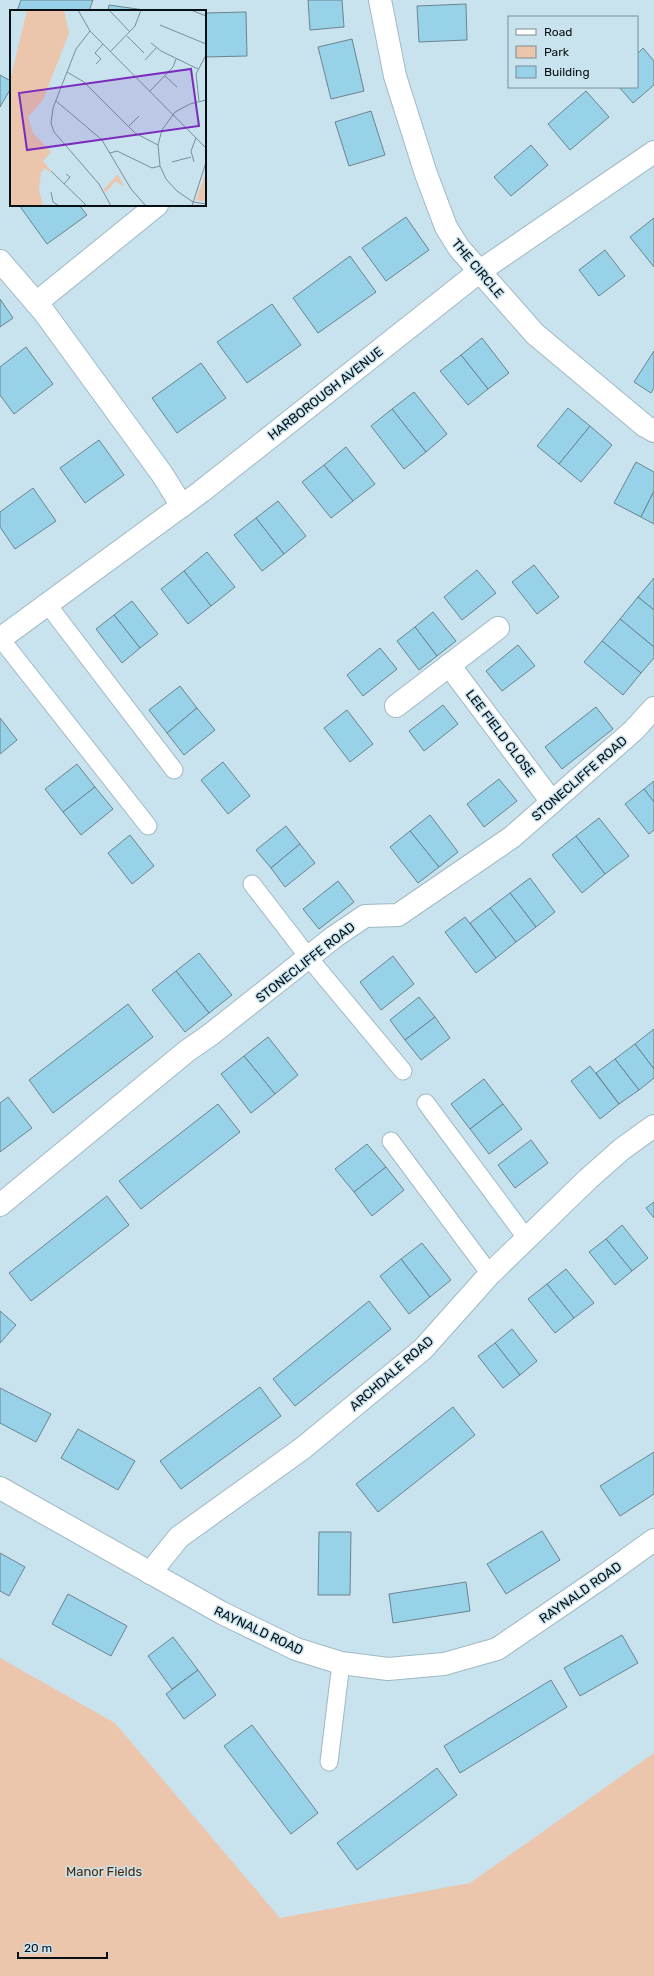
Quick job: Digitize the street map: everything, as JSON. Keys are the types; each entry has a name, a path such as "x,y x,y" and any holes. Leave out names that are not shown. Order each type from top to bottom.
{"street":[{"name":"THE CIRCLE","path":"380,0 395,76 426,174 446,227 459,248 535,334 645,426 654,431"},
{"name":"HARBOROUGH AVENUE","path":"0,639 182,506 480,270 654,152"},
{"path":"36,303 156,206"},
{"path":"0,261 36,303 162,474 182,506"},
{"path":"396,706 498,628"},
{"name":"LEE FIELD CLOSE","path":"449,665 552,802"},
{"name":"STONECLIFFE ROAD","path":"0,1205 187,1051 210,1036 334,937 365,916 398,915 512,837 634,730 654,708"},
{"name":"ARCHDALE ROAD","path":"150,1573 180,1537 303,1448 422,1349 490,1274 588,1179 622,1149 654,1126"},
{"name":"RAYNALD ROAD","path":"0,1488 222,1613 289,1646 341,1663 388,1669 444,1664 497,1649 654,1540"}],"lane":[{"path":"48,605 174,770"},
{"path":"0,639 148,826"},
{"path":"252,884 309,958 403,1071"},
{"path":"426,1103 527,1239"},
{"path":"391,1141 490,1274"},
{"path":"329,1762 341,1663"}],"green space":[{"name":"Manor Fields","path":"0,1658 115,1723 280,1918 470,1883 654,1753 654,1976 0,1976"}],"building":[{"path":"21,0 93,0 89,10 17,10"},
{"path":"308,0 342,0 344,27 310,30"},
{"path":"466,4 467,40 419,42 417,6"},
{"path":"109,5 144,10 108,10"},
{"path":"246,12 247,56 206,57 206,13"},
{"path":"352,39 364,91 331,99 318,47"},
{"path":"643,48 654,61 654,85 633,103 620,88 638,88 638,53"},
{"path":"0,75 10,80 10,90 0,107"},
{"path":"586,91 609,117 570,150 548,124"},
{"path":"371,111 385,155 349,166 335,122"},
{"path":"531,145 548,165 511,196 494,177"},
{"path":"20,206 80,206 87,215 47,244"},
{"path":"406,217 429,250 386,281 362,248"},
{"path":"654,218 654,267 630,237"},
{"path":"605,250 625,276 599,296 579,270"},
{"path":"350,256 376,292 318,333 293,298"},
{"path":"0,299 13,318 0,327"},
{"path":"272,304 301,345 247,383 217,342"},
{"path":"482,338 509,373 488,389 461,355"},
{"path":"26,347 53,384 14,414 0,395 0,367"},
{"path":"654,351 654,388 651,393 634,382"},
{"path":"461,355 488,389 468,405 440,371"},
{"path":"201,363 226,398 177,433 152,398"},
{"path":"414,392 447,434 426,452 392,409"},
{"path":"568,408 590,426 559,464 537,446"},
{"path":"392,409 426,452 404,469 371,426"},
{"path":"590,426 612,445 581,482 559,464"},
{"path":"99,440 124,475 85,503 60,468"},
{"path":"346,447 375,484 353,501 324,465"},
{"path":"636,462 654,472 654,491 641,517 614,503"},
{"path":"324,465 353,501 331,518 302,482"},
{"path":"33,488 56,521 15,549 0,527 0,512"},
{"path":"654,491 654,524 641,517"},
{"path":"278,501 306,536 284,554 256,518"},
{"path":"256,518 284,554 262,571 234,535"},
{"path":"207,552 235,587 211,606 184,571"},
{"path":"534,565 559,597 537,614 512,582"},
{"path":"477,570 496,593 462,620 444,597"},
{"path":"184,571 211,606 188,624 161,589"},
{"path":"654,578 654,610 638,597"},
{"path":"638,597 654,610 654,647 620,619"},
{"path":"132,601 158,634 140,648 114,615"},
{"path":"433,612 456,641 437,656 415,627"},
{"path":"114,615 140,648 122,663 96,629"},
{"path":"620,619 654,647 654,658 641,673 602,641"},
{"path":"415,627 437,656 419,670 397,641"},
{"path":"602,641 641,673 623,695 584,662"},
{"path":"518,645 535,666 502,691 486,671"},
{"path":"380,648 397,669 363,696 347,675"},
{"path":"180,686 197,708 167,733 149,710"},
{"path":"443,705 458,724 424,751 409,731"},
{"path":"596,707 613,729 562,769 545,747"},
{"path":"197,708 215,730 184,755 167,733"},
{"path":"347,710 373,744 350,762 324,728"},
{"path":"0,718 17,740 0,754"},
{"path":"223,762 250,796 228,814 201,780"},
{"path":"77,764 95,787 63,812 45,789"},
{"path":"499,779 517,801 484,827 467,804"},
{"path":"654,781 654,802 644,789"},
{"path":"95,787 113,809 81,835 63,812"},
{"path":"644,789 654,802 654,830 649,834 625,804"},
{"path":"430,815 458,852 439,867 410,831"},
{"path":"599,818 629,856 605,874 576,836"},
{"path":"286,826 300,844 271,868 256,850"},
{"path":"410,831 439,867 418,883 390,847"},
{"path":"130,835 154,866 132,884 108,853"},
{"path":"576,836 605,874 582,893 552,855"},
{"path":"300,844 315,863 285,887 271,868"},
{"path":"530,878 555,912 536,927 510,893"},
{"path":"338,881 354,902 319,929 303,909"},
{"path":"510,893 536,927 516,942 490,908"},
{"path":"490,908 516,942 496,958 470,923"},
{"path":"465,917 496,958 476,973 445,932"},
{"path":"199,953 232,995 209,1013 176,971"},
{"path":"393,956 414,984 381,1010 360,982"},
{"path":"176,971 209,1013 185,1032 152,990"},
{"path":"419,997 435,1017 405,1040 390,1020"},
{"path":"128,1004 153,1037 53,1113 29,1080"},
{"path":"435,1017 450,1038 421,1060 405,1040"},
{"path":"654,1029 654,1069 635,1044"},
{"path":"268,1037 298,1075 275,1094 244,1056"},
{"path":"635,1044 654,1069 654,1078 639,1090 615,1059"},
{"path":"244,1056 275,1094 251,1113 221,1074"},
{"path":"615,1059 639,1090 619,1104 596,1073"},
{"path":"590,1066 619,1104 600,1119 571,1081"},
{"path":"484,1079 503,1104 470,1129 451,1104"},
{"path":"8,1097 32,1128 0,1152 0,1103"},
{"path":"218,1104 240,1132 141,1209 119,1181"},
{"path":"503,1104 522,1129 489,1154 470,1129"},
{"path":"531,1140 548,1163 515,1188 498,1165"},
{"path":"367,1144 386,1167 354,1192 335,1169"},
{"path":"386,1167 404,1190 372,1216 354,1192"},
{"path":"107,1196 129,1225 31,1301 9,1273"},
{"path":"654,1202 654,1218 646,1208"},
{"path":"622,1225 648,1258 632,1271 606,1239"},
{"path":"606,1239 632,1271 615,1285 589,1252"},
{"path":"422,1243 451,1280 430,1297 401,1259"},
{"path":"401,1259 430,1297 409,1314 380,1276"},
{"path":"566,1269 594,1303 574,1318 547,1284"},
{"path":"547,1284 574,1318 555,1333 528,1299"},
{"path":"369,1301 391,1329 295,1406 273,1379"},
{"path":"0,1311 16,1325 0,1343"},
{"path":"512,1329 537,1361 520,1375 495,1343"},
{"path":"495,1343 520,1375 503,1388 478,1356"},
{"path":"260,1387 281,1416 181,1489 160,1461"},
{"path":"0,1388 51,1414 36,1442 0,1423"},
{"path":"453,1407 475,1435 378,1512 356,1484"},
{"path":"78,1429 135,1461 118,1490 61,1458"},
{"path":"654,1452 654,1494 620,1516 600,1486"},
{"path":"542,1531 560,1560 506,1594 487,1564"},
{"path":"319,1532 351,1532 350,1595 318,1595"},
{"path":"0,1553 25,1567 9,1596 0,1591"},
{"path":"466,1582 470,1611 393,1623 389,1594"},
{"path":"68,1594 127,1626 111,1656 52,1624"},
{"path":"622,1635 638,1663 580,1696 564,1668"},
{"path":"173,1637 198,1670 172,1689 148,1656"},
{"path":"198,1670 216,1695 184,1719 166,1694"},
{"path":"551,1680 567,1707 460,1773 444,1746"},
{"path":"252,1725 318,1813 291,1834 224,1746"},
{"path":"437,1768 457,1795 357,1870 337,1843"}]}
